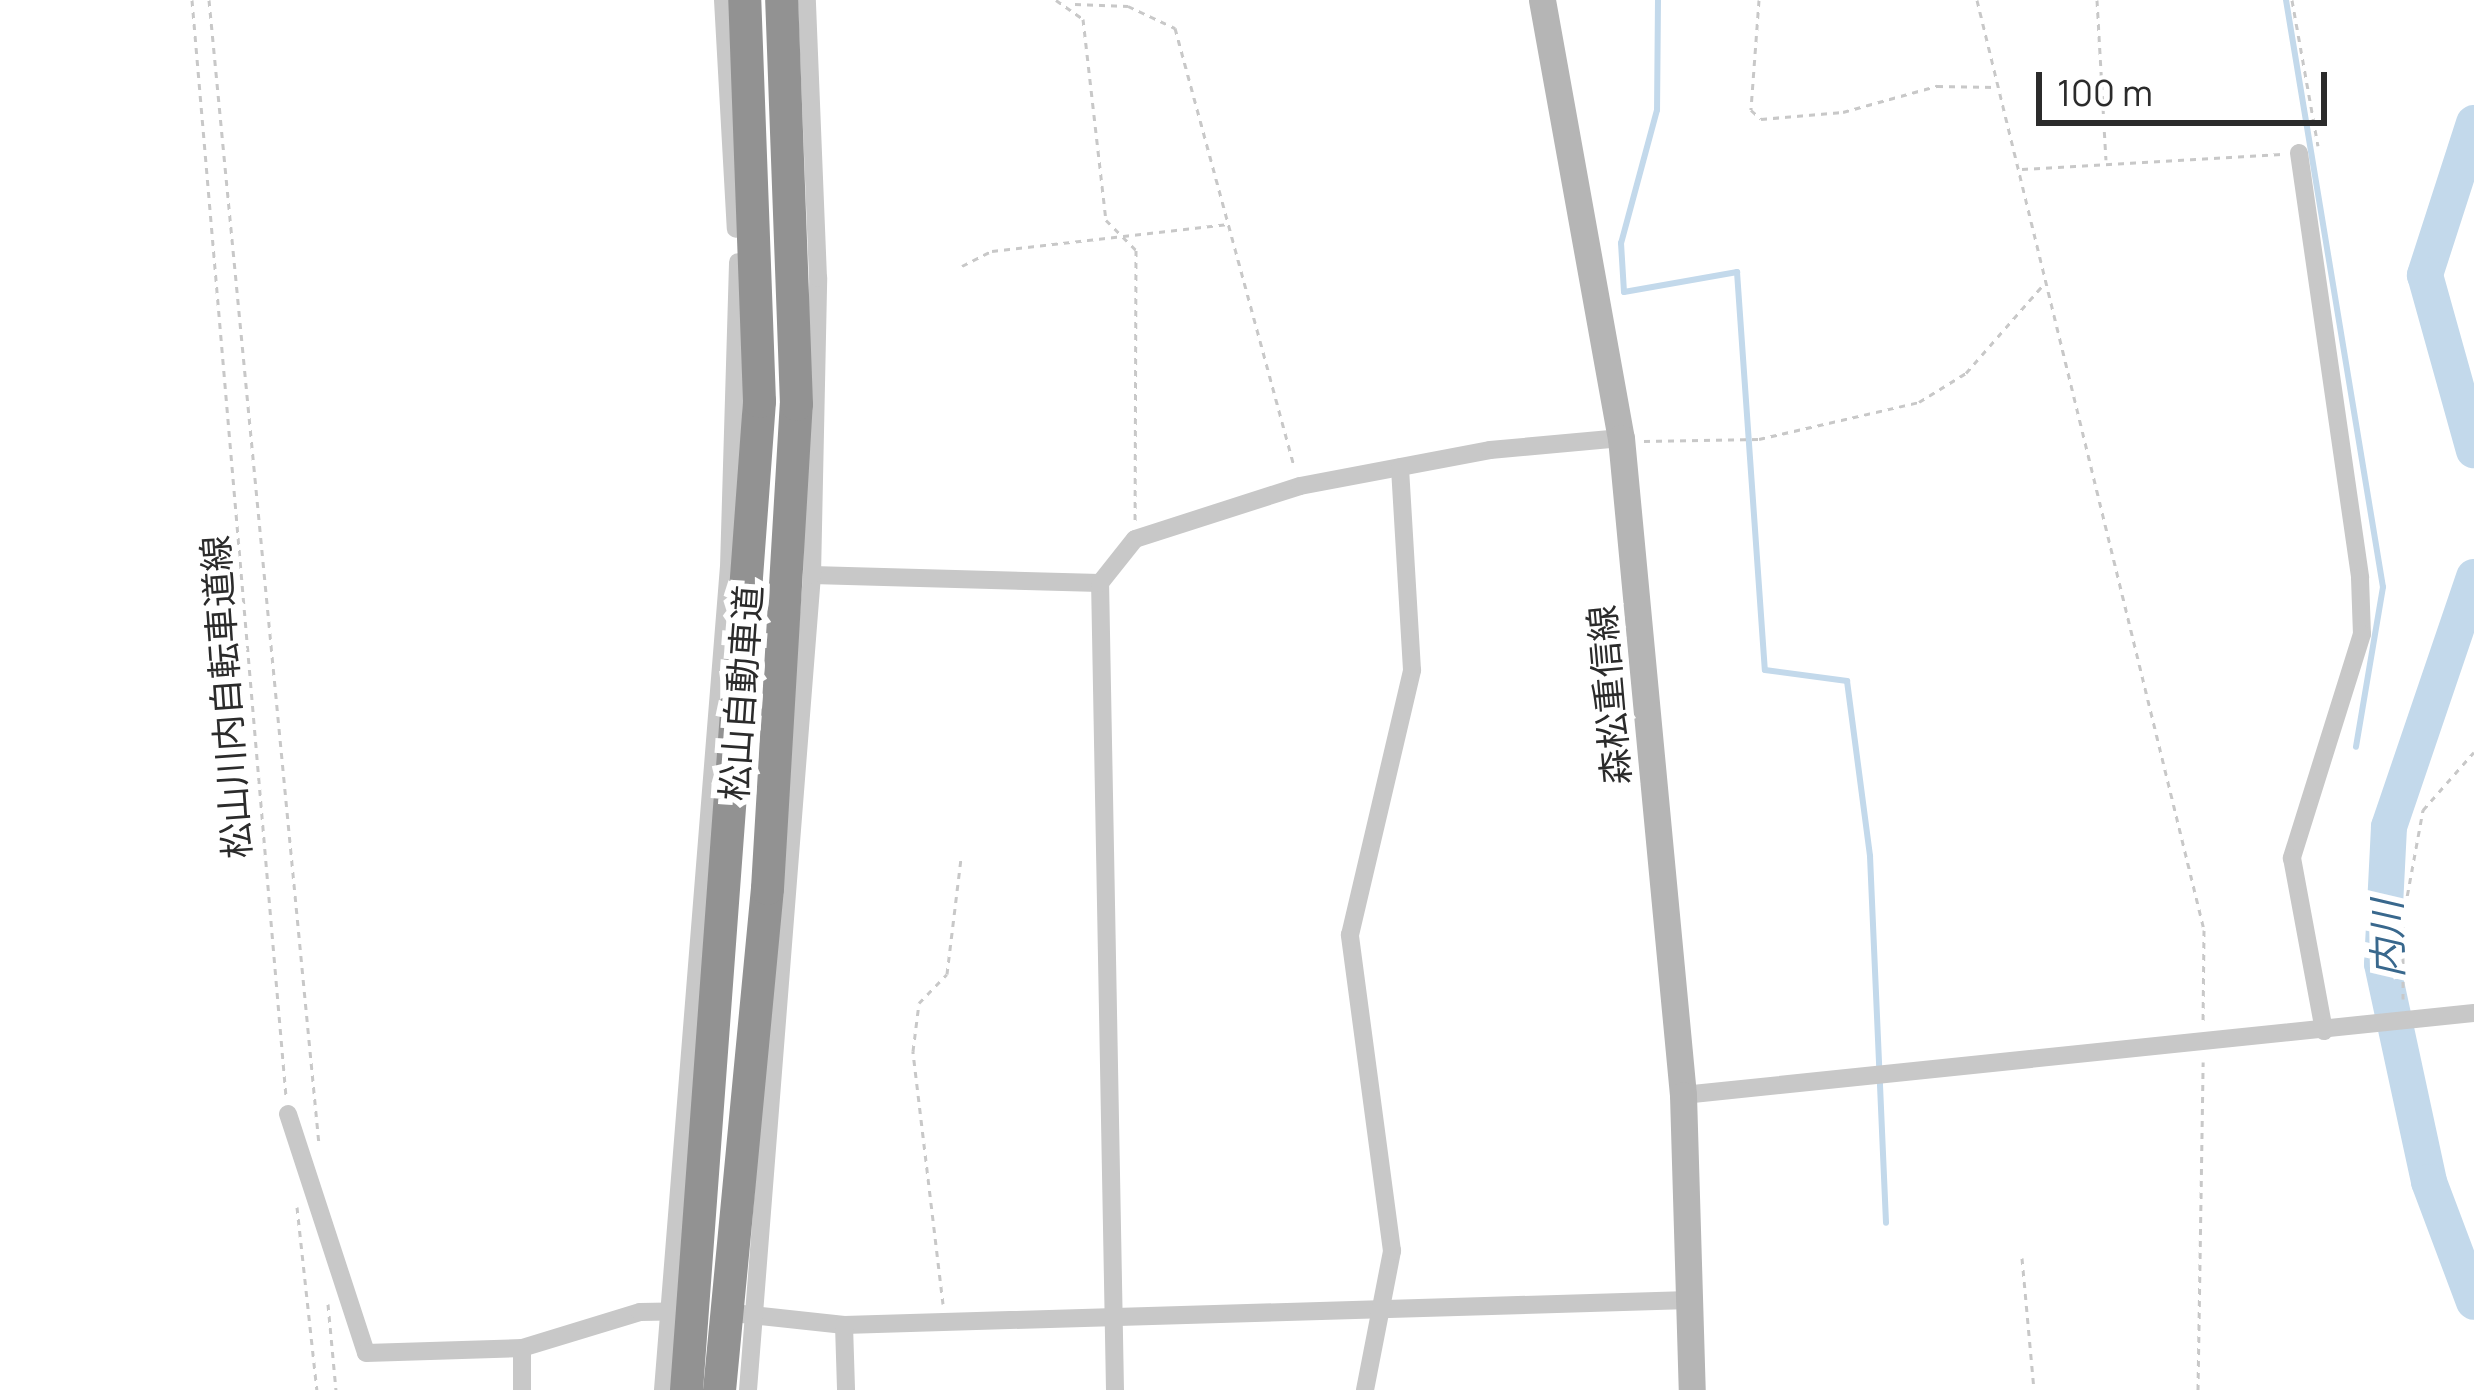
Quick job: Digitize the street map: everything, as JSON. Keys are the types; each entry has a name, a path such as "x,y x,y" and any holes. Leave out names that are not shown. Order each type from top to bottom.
{"highway":[{"name":"松山自動車道","path":"686,1390 760,401 744,0"},
{"name":"松山自動車道","path":"719,1390 766,888 796,404 781,0"}],"main road":[{"name":"森松重信線","path":"1542,0 1621,438 1682,1096 1692,1390"}],"street":[{"path":"663,1390 729,567 738,278 723,0"},
{"path":"748,1390 812,575 818,278 807,0"},
{"path":"2299,153 2360,578 2362,634 2292,858 2324,1031"},
{"path":"1115,1390 1100,583 1135,539 1300,486 1400,467 1621,438"},
{"path":"1365,1390 1392,1251 1350,935 1412,670 1400,467"},
{"path":"812,575 1100,583"},
{"path":"1682,1096 2375,1027 2474,1013"},
{"path":"287,1114 366,1353 523,1348 670,1311 754,1313 844,1324 945,1315 1381,1312 1690,1300"},
{"path":"844,1324 846,1390"},
{"path":"522,1390 523,1348"}],"path":[{"name":"松山川内自転車道線","path":"192,0 287,1114"},
{"path":"209,0 320,1157"},
{"path":"1056,0 1160,13 1175,28 1300,486"},
{"path":"1759,0 1750,110 1761,119 1843,112 1937,86 1998,87"},
{"path":"1977,0 2204,930 2198,1390"},
{"path":"2096,0 2106,161"},
{"path":"2020,169 2320,153 2292,0"},
{"path":"1075,4 1106,220 1124,237 1137,267 1135,539"},
{"path":"962,266 992,251 1230,224"},
{"path":"1621,438 1759,440 1919,402 1966,373 2045,283"},
{"path":"2407,1022 2400,964 2423,811 2474,752"},
{"path":"945,1315 913,1051 920,1003 947,974 961,858"},
{"path":"295,1183 317,1390"},
{"path":"2022,1258 2034,1390"},
{"path":"327,1288 336,1390"}],"waterway":[{"path":"1658,0 1657,110 1621,243 1624,292 1737,272 1765,670 1847,681 1870,856 1886,1223"},
{"path":"2286,0 2383,587 2356,747"},
{"name":"内川","path":"2474,123 2425,275 2474,450"},
{"name":"内川","path":"2474,577 2389,827 2382,964 2429,1182 2474,1302"}]}
